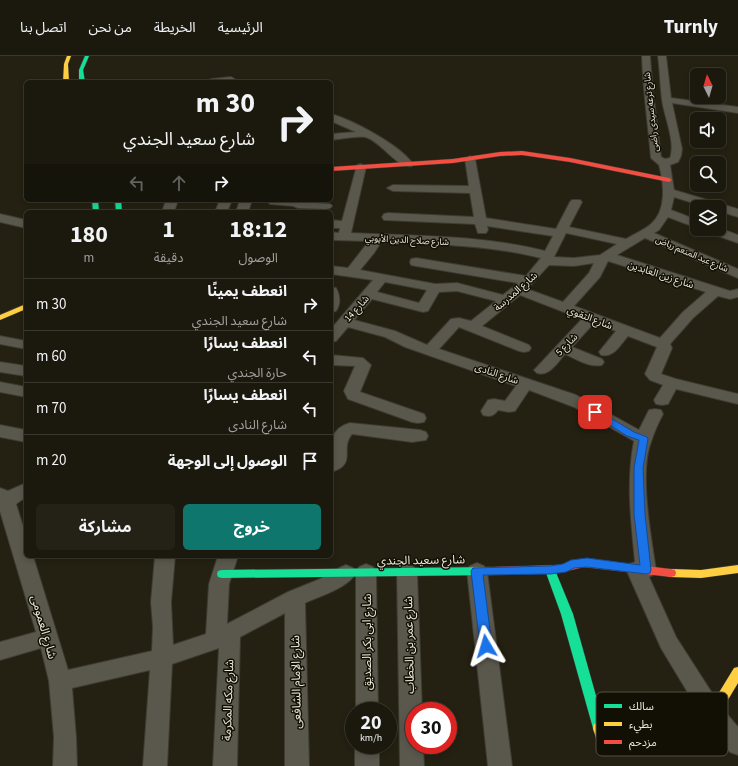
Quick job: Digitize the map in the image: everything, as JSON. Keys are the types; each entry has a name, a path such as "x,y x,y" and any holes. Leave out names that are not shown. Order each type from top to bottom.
{"street":[{"path":"66,80 66,64 69,56"},
{"path":"82,80 81,70 87,56"},
{"name":"شارع ترعه سيدى راضى","path":"646,56 647,86 650,100 656,158 664,163 669,180 666,212"},
{"path":"662,56 677,155 674,160 664,163"},
{"path":"668,100 738,110"},
{"path":"333,118 383,142 408,164"},
{"path":"333,137 369,134"},
{"path":"333,169 470,159 511,153 537,154 669,180"},
{"path":"470,159 481,221 483,243"},
{"path":"333,225 346,231 361,167"},
{"path":"393,188 476,190"},
{"path":"669,192 696,200"},
{"path":"274,202 297,205 326,206"},
{"name":"شارع المدرسة","path":"475,327 476,324 529,281 548,259 576,202"},
{"path":"726,209 738,213"},
{"path":"565,308 595,274 604,257 646,234 654,227 666,212 690,221"},
{"path":"388,217 481,221 562,231 628,243"},
{"path":"0,218 24,224"},
{"name":"شارع صلاح الدين الأيوبي","path":"333,235 346,231 377,238 483,243 517,248 548,259 574,262 604,257"},
{"name":"شارع عبد المنعم رياض","path":"646,234 738,274"},
{"path":"726,235 738,239"},
{"path":"351,272 370,250 377,238"},
{"path":"333,245 370,250"},
{"name":"شارع زين العابدين","path":"604,257 730,295 738,293"},
{"path":"416,262 529,281"},
{"path":"333,270 351,272 435,288 452,287 467,289 506,300"},
{"name":"شارع 14","path":"333,336 382,278"},
{"path":"369,294 423,308 435,288"},
{"name":"شارع التقوي","path":"518,290 663,344"},
{"path":"716,291 688,315 663,344 665,348 653,374 655,377 672,383 738,399"},
{"path":"0,318 24,308"},
{"name":"شارع 5","path":"542,370 591,318"},
{"name":"شارع النادى","path":"344,322 390,334 410,344 526,383 554,400 579,402 630,434 644,439"},
{"path":"430,350 456,322 475,327 477,330 524,348"},
{"path":"562,348 601,357 625,330"},
{"path":"0,340 24,345"},
{"path":"333,360 358,361 363,365 352,391 354,395 418,418"},
{"path":"0,367 24,371"},
{"path":"489,411 494,404 509,407 526,383"},
{"path":"672,383 658,407 644,439 639,468 641,570 650,605 668,642 699,692"},
{"path":"0,387 24,392"},
{"path":"333,465 338,462 341,433 344,429 350,428 420,436"},
{"path":"0,430 24,436"},
{"path":"3,497 24,490"},
{"name":"شارع العمومى","path":"3,497 48,637 60,682 65,737 65,766"},
{"path":"155,766 162,658 163,627 161,602 165,558"},
{"name":"شارع سعيد الجندي","path":"225,565 356,572 550,570 566,568 571,564 587,562 641,570 714,574 738,569"},
{"name":"شارع مكه المكرمة","path":"225,565 217,604 223,637 225,766"},
{"path":"550,570 566,614 596,718"},
{"path":"477,571 500,766"},
{"path":"60,682 162,658 223,637 295,598 356,572"},
{"name":"شارع ابى بكر الصديق","path":"356,572 366,702"},
{"name":"شارع عمر بن الخطاب","path":"407,572 412,766"},
{"name":"شارع الإمام الشافعى","path":"295,598 297,766"},
{"path":"0,651 48,637"},
{"path":"726,692 738,672"},
{"path":"728,732 738,744"},
{"path":"367,754 367,766"}],"traffic: fast":[{"path":"82,80 81,70 87,56"},
{"path":"95,202 96,210"},
{"path":"118,202 119,210"},
{"path":"550,570 567,614 596,717"},
{"path":"222,574 492,571"}],"traffic: slow":[{"path":"66,80 66,64 69,56"},
{"path":"0,318 24,307"},
{"path":"671,573 701,574 738,569"},
{"path":"726,692 738,672"}],"traffic: jam":[{"path":"333,169 453,161 500,154 522,153 570,160 669,180"},
{"path":"492,571 559,569 584,563 671,573"}],"route":[{"path":"486,646 477,571 550,570 566,568 571,564 587,562 646,570 639,514 639,468 644,439 630,434 595,412"}]}
